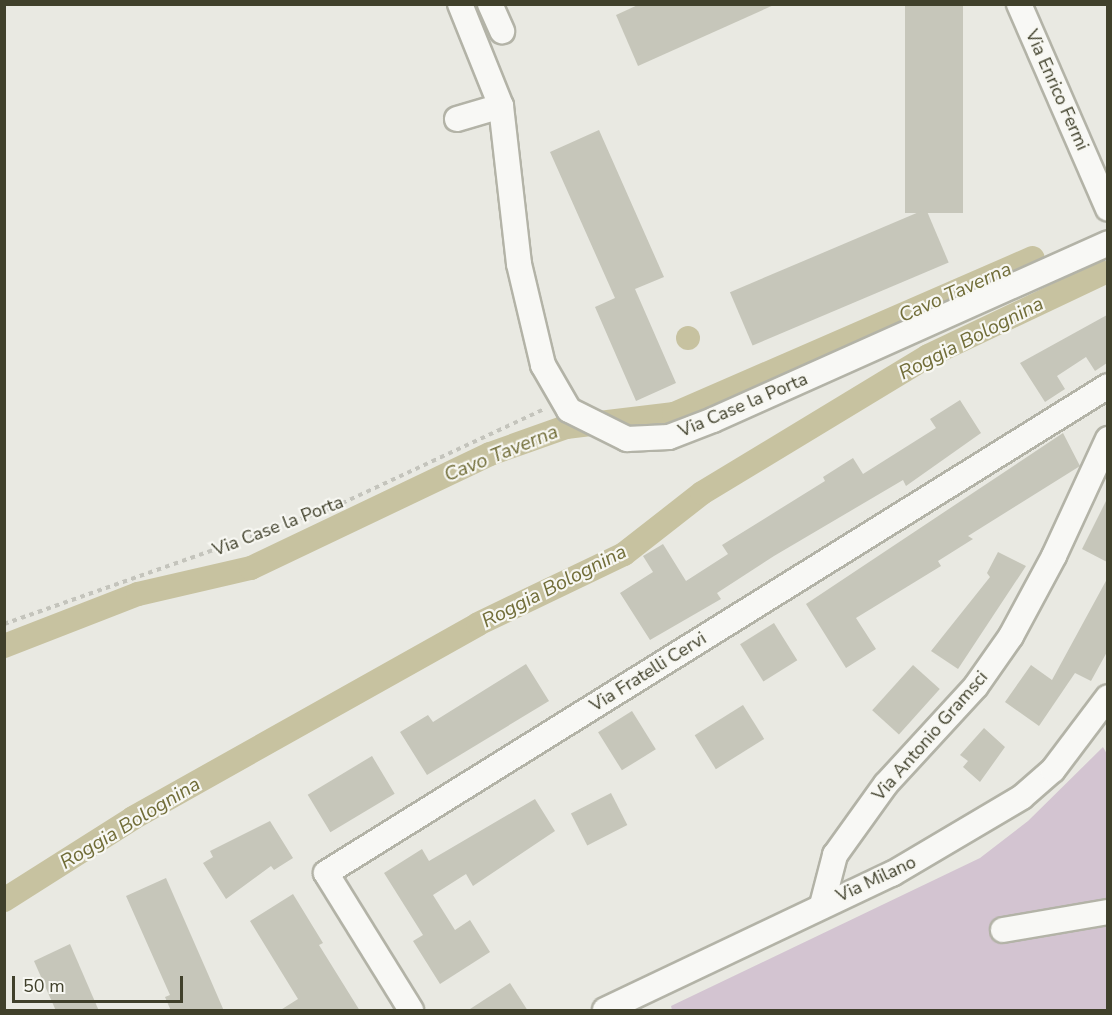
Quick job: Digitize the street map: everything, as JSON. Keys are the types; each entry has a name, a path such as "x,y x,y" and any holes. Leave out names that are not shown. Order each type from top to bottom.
{"street":[{"path":"460,4 501,106 519,264 543,365 570,410"},
{"path":"490,4 502,31"},
{"name":"Via Enrico Fermi","path":"1019,4 1107,209"},
{"path":"457,119 501,106"},
{"name":"Via Case la Porta","path":"570,410 627,439 669,436 713,420 1107,243"},
{"name":"Via Fratelli Cervi","path":"411,1011 326,873 1107,386"},
{"name":"Via Antonio Gramsci","path":"822,904 826,874 848,837 886,784 976,686 1011,636 1054,556 1107,439"},
{"name":"Via Milano","path":"605,1011 822,904 892,874 1023,797 1053,770 1105,712"},
{"path":"1003,930 1107,912"}],"path":[{"name":"Via Case la Porta","path":"4,624 334,507 543,409 570,410"}],"shaded area":[{"path":"688,326 696,330 700,338 696,346 688,350 680,346 676,338 680,330"},
{"path":"1103,747 1108,756 1107,1010 672,1010 671,1006 980,858 1028,821"}],"building":[{"path":"640,4 776,4 638,66 616,15"},
{"path":"905,4 963,4 963,213 905,213"},
{"path":"599,130 664,277 635,289 676,383 636,401 595,307 615,298 550,152"},
{"path":"926,209 949,262 753,346 730,292"},
{"path":"1107,315 1107,363 1095,371 1086,357 1057,376 1065,389 1045,402 1020,363"},
{"path":"960,400 981,433 906,486 903,480 774,556 717,593 721,599 650,640 620,593 653,572 643,556 663,544 686,581 728,554 722,545 825,481 823,477 853,458 863,474 936,428 930,419"},
{"path":"1063,433 1080,466 968,536 973,539 938,561 941,566 856,618 876,649 846,668 806,604"},
{"path":"1107,499 1107,562 1082,549"},
{"path":"998,552 1026,566 958,669 931,651 990,577 987,573"},
{"path":"1107,579 1107,652 1091,681 1075,673 1039,726 1005,702 1031,665 1052,680"},
{"path":"774,623 797,660 763,682 740,644"},
{"path":"526,664 549,701 427,775 400,732 428,715 433,722"},
{"path":"913,665 940,689 899,734 872,710"},
{"path":"743,705 764,739 716,769 695,735"},
{"path":"632,711 656,749 622,770 598,732"},
{"path":"984,728 1005,747 980,782 963,767 968,761 960,755"},
{"path":"372,756 395,794 330,832 308,795"},
{"path":"611,793 627,825 587,846 571,813"},
{"path":"535,799 555,831 473,886 466,874 433,895 455,930 470,920 490,952 440,984 413,941 423,935 384,873 422,849 429,861"},
{"path":"270,821 293,858 274,870 271,866 226,899 203,863 213,857 210,851"},
{"path":"166,878 224,1011 171,1011 165,997 170,995 126,896"},
{"path":"293,894 323,943 319,945 360,1011 279,1011 298,999 250,921"},
{"path":"70,944 99,1011 56,1011 34,961"},
{"path":"510,983 528,1011 467,1011"}],"waterway":[{"name":"Cavo Taverna","path":"4,646 138,594 251,568 490,454 566,427 674,414 1032,258"},
{"name":"Roggia Bolognina","path":"4,900 133,818 478,624 624,554 702,493 928,356 1103,273"}]}
